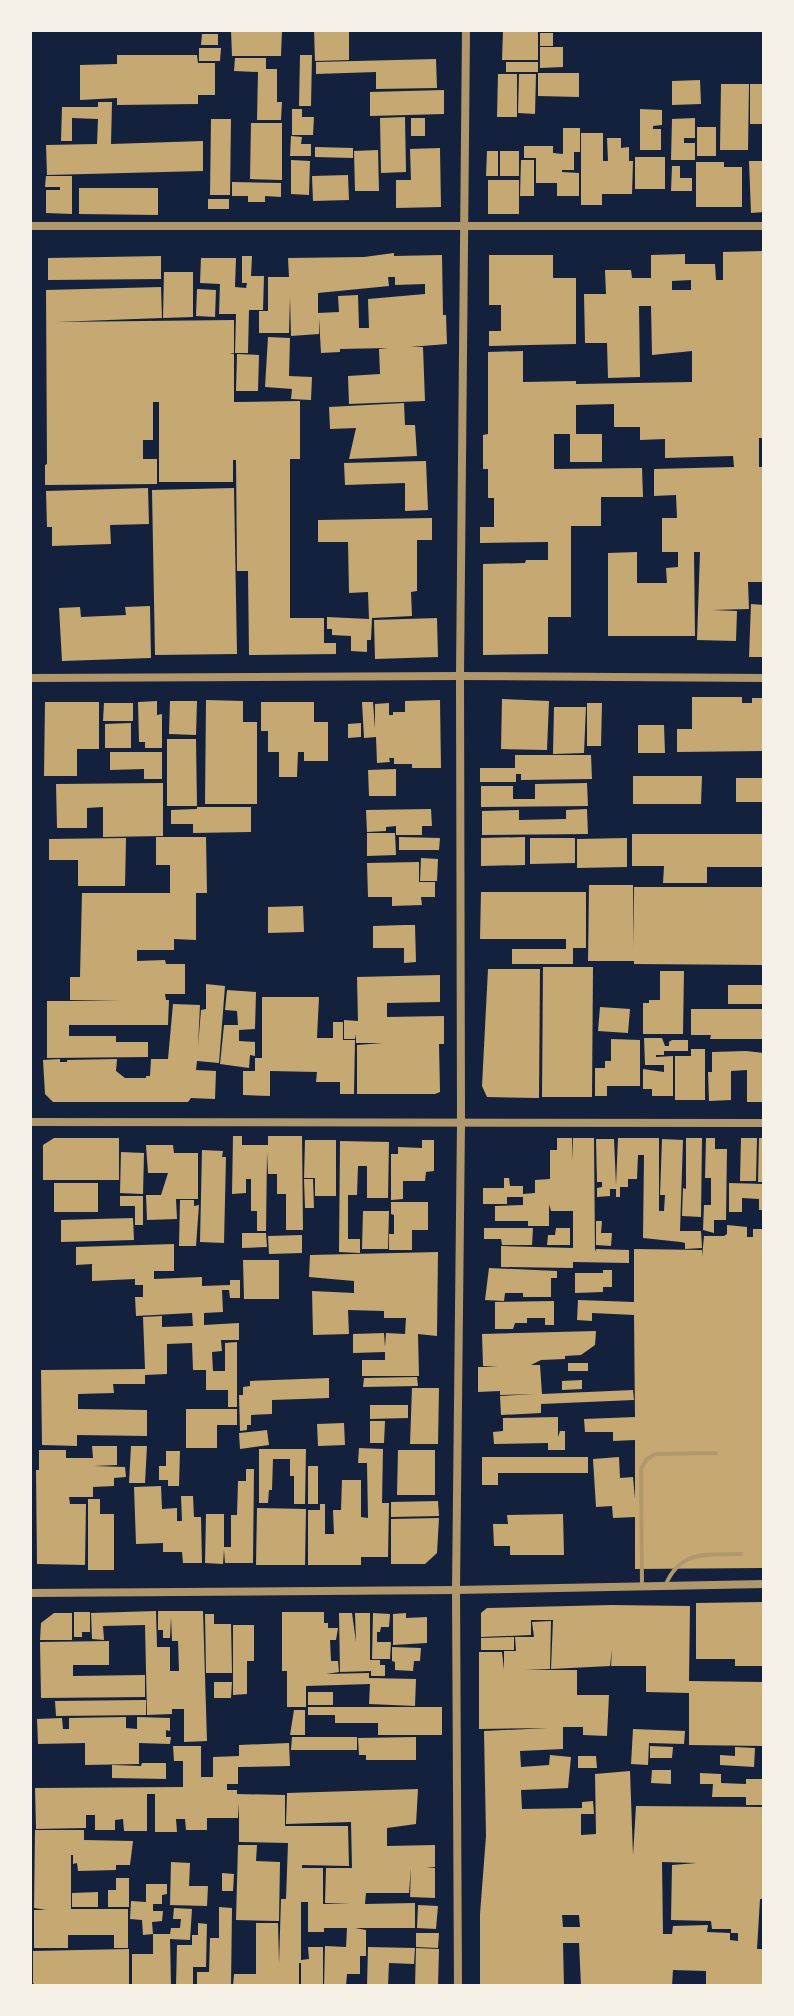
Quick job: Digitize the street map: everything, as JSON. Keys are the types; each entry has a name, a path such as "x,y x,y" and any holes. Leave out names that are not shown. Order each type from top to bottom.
{"street":[{"path":"458,1986 456,1590 466,30"},
{"path":"30,226 764,226"},
{"path":"30,678 764,678"},
{"path":"30,1122 764,1123"},
{"path":"30,1593 764,1584"}],"lane":[{"path":"642,1587 641,1469 646,1460 655,1454 716,1453"},
{"path":"665,1586 671,1572 690,1557 741,1554"}],"building":[{"path":"231,30 282,30 281,56 232,56"},
{"path":"314,30 349,30 349,60 315,61"},
{"path":"503,31 538,31 538,60 502,60"},
{"path":"540,33 553,33 553,46 540,46"},
{"path":"202,34 218,34 218,45 201,45"},
{"path":"540,47 563,47 563,67 540,68"},
{"path":"199,48 221,48 220,61 199,61"},
{"path":"117,55 197,55 198,63 215,63 215,95 198,95 198,104 117,105 117,98 80,100 80,65 117,64"},
{"path":"300,55 312,55 311,106 299,106"},
{"path":"235,58 266,58 266,69 277,69 277,102 282,102 281,120 257,120 258,72 234,71"},
{"path":"436,59 437,88 376,89 376,72 316,74 316,62"},
{"path":"506,62 538,62 538,72 506,72"},
{"path":"538,73 579,73 579,97 538,96"},
{"path":"498,74 517,74 517,117 497,117"},
{"path":"519,74 536,74 535,114 518,113"},
{"path":"700,80 701,104 672,105 672,81"},
{"path":"721,84 749,84 748,150 720,150"},
{"path":"750,84 764,84 764,124 750,124"},
{"path":"444,90 444,114 370,116 370,92"},
{"path":"98,102 112,102 111,144 203,141 203,171 47,175 46,145 97,144 98,119 72,118 72,141 61,141 62,107 98,107"},
{"path":"292,109 302,109 302,117 314,117 313,135 292,135"},
{"path":"640,109 662,110 662,125 653,126 653,129 661,129 661,150 640,150"},
{"path":"405,117 406,172 381,173 380,118"},
{"path":"411,118 425,118 425,136 411,136"},
{"path":"695,118 695,138 684,138 684,143 695,143 695,160 671,160 672,119"},
{"path":"211,119 231,119 230,195 210,195"},
{"path":"251,123 282,123 282,180 250,179"},
{"path":"697,127 716,127 716,156 697,156"},
{"path":"563,128 580,128 580,152 574,152 574,170 562,170 579,173 579,196 557,196 557,183 536,183 536,158 524,158 524,146 553,146 553,153 563,154"},
{"path":"581,133 603,133 603,161 608,161 607,138 621,138 621,148 629,147 629,161 633,161 632,194 602,194 602,205 581,205"},
{"path":"291,136 302,137 301,144 311,144 311,156 290,156"},
{"path":"315,147 353,148 353,158 315,157"},
{"path":"440,148 441,207 396,208 396,180 411,180 410,149"},
{"path":"378,150 379,191 355,191 354,151"},
{"path":"487,151 498,151 498,176 486,176"},
{"path":"500,151 519,151 519,176 500,176"},
{"path":"635,157 665,157 665,189 635,189"},
{"path":"291,160 310,161 309,195 291,194"},
{"path":"521,160 534,160 534,196 520,196"},
{"path":"749,161 764,161 764,212 751,213"},
{"path":"696,162 724,162 724,167 742,167 742,207 696,207"},
{"path":"672,166 680,166 680,178 692,178 692,191 671,191"},
{"path":"348,175 349,200 313,201 312,176"},
{"path":"46,176 72,176 72,214 46,213 46,190 60,190 60,187 45,187"},
{"path":"488,180 519,180 519,214 488,214"},
{"path":"232,182 281,183 281,197 265,196 265,202 248,202 248,196 232,196"},
{"path":"79,188 158,188 158,215 79,214"},
{"path":"208,199 229,199 229,209 208,209"},
{"path":"764,251 764,438 759,438 759,467 764,467 764,582 748,582 749,609 712,610 737,611 736,641 697,640 700,552 694,552 695,636 608,636 608,553 637,552 637,583 667,583 666,568 678,567 678,552 662,552 662,518 677,518 676,495 654,496 654,469 734,467 733,456 665,458 665,439 640,440 640,427 614,427 614,404 576,405 576,434 602,434 602,462 570,462 570,434 554,434 554,469 642,468 643,497 601,497 601,526 571,526 571,617 548,617 548,654 483,655 483,564 548,560 548,542 480,543 480,527 494,527 494,498 488,498 488,469 483,469 483,435 488,434 488,352 523,351 523,382 692,382 692,351 652,355 651,306 639,306 640,377 608,378 607,343 585,343 584,294 606,294 605,270 631,270 632,278 651,278 651,255 685,254 685,264 715,264 716,280 723,280 723,252","holes":["691,280 691,290 672,290 672,281"]},
{"path":"394,253 394,256 442,255 447,344 410,347 423,347 425,401 349,404 348,376 380,374 379,349 388,348 340,349 340,352 321,353 319,318 319,334 291,336 290,297 289,333 259,333 259,311 268,311 268,277 289,277 288,258 364,257","holes":["388,277 395,277 395,285 425,284 425,294 368,299 369,328 359,328 358,295 338,296 339,312 318,313 318,293 389,286"]},
{"path":"489,255 553,255 553,278 576,278 576,344 489,346 489,331 501,331 501,305 489,305"},
{"path":"161,256 161,279 48,280 48,258"},
{"path":"242,256 252,256 251,276 264,276 263,310 249,310 248,353 235,353 236,314 219,314 220,284 200,283 201,258 236,258 235,287 246,288 247,283 242,283"},
{"path":"164,272 193,272 193,317 163,318"},
{"path":"161,287 162,318 56,322 234,320 234,353 230,354 234,354 234,402 300,401 300,459 290,459 290,618 324,618 324,643 336,643 336,654 249,655 248,571 237,571 236,460 233,460 233,482 159,482 159,402 153,402 153,440 143,440 143,459 157,459 157,484 45,485 46,290"},
{"path":"197,289 216,290 215,317 196,316"},
{"path":"268,337 290,338 289,376 312,377 311,400 291,399 292,389 265,387"},
{"path":"237,354 259,355 258,391 236,391"},
{"path":"404,403 405,425 415,425 417,456 349,459 356,428 330,429 329,407"},
{"path":"426,461 428,510 405,511 405,483 345,485 344,463"},
{"path":"148,488 149,524 110,525 111,544 52,546 52,527 47,527 46,491"},
{"path":"234,488 237,654 155,655 152,490"},
{"path":"432,518 432,540 417,540 417,591 411,592 412,616 372,618 367,652 351,651 351,636 332,635 332,629 327,629 327,617 369,619 368,592 349,593 348,542 318,542 318,520"},
{"path":"751,604 764,605 764,657 749,657"},
{"path":"150,606 151,658 62,661 59,608 80,607 81,617 126,615 125,607"},
{"path":"437,618 438,657 375,659 374,620"},
{"path":"692,697 742,697 742,703 752,703 752,698 764,698 764,751 677,752 677,729 692,729"},
{"path":"502,699 549,701 547,750 501,749"},
{"path":"206,700 243,701 243,722 257,722 257,804 205,804"},
{"path":"440,700 441,768 412,768 412,764 394,764 394,758 389,758 390,762 377,763 376,737 364,738 362,702 373,702 375,729 375,704 389,703 389,715 393,715 393,712 405,712 405,701"},
{"path":"157,701 157,715 162,714 162,748 145,748 145,742 139,742 138,702"},
{"path":"170,701 197,701 196,735 169,734"},
{"path":"45,702 99,702 99,749 77,749 77,776 44,776"},
{"path":"261,702 314,702 314,722 328,722 328,761 304,761 304,752 298,752 297,777 279,777 279,752 268,752 268,731 261,731"},
{"path":"104,703 133,703 133,721 103,721"},
{"path":"587,703 602,703 601,746 587,746"},
{"path":"554,707 586,707 584,753 553,754"},
{"path":"131,723 131,748 105,748 105,724"},
{"path":"361,723 361,737 348,738 348,724"},
{"path":"638,725 664,725 665,753 638,753"},
{"path":"167,739 196,739 197,806 167,806"},
{"path":"110,752 162,752 162,779 144,779 144,769 110,770"},
{"path":"515,755 591,755 592,779 521,780 521,774 516,774 516,782 480,782 480,768 515,768"},
{"path":"396,769 396,796 369,796 368,770"},
{"path":"633,776 702,776 701,804 633,804"},
{"path":"736,778 764,778 764,802 736,802"},
{"path":"163,783 163,836 103,837 103,807 87,808 87,828 57,828 56,784"},
{"path":"587,783 588,806 481,807 481,786 513,786 513,799 535,799 535,784"},
{"path":"251,807 251,832 193,833 193,824 171,824 171,810"},
{"path":"431,809 432,826 422,826 422,835 396,835 396,826 386,827 386,831 367,832 366,810"},
{"path":"587,809 588,834 482,835 482,811 519,810 519,820 566,819 566,810"},
{"path":"367,833 395,833 396,855 367,856"},
{"path":"632,834 764,834 764,867 707,867 707,883 663,883 664,866 632,866"},
{"path":"156,837 206,837 207,893 196,893 196,940 174,939 174,950 137,950 137,961 165,960 166,964 185,964 185,994 165,994 166,1000 169,1000 168,1025 69,1025 69,1036 116,1036 116,1042 148,1042 148,1057 47,1058 47,1001 121,1001 70,1000 70,977 80,977 82,893 170,893 170,865 156,865"},
{"path":"399,837 440,838 439,850 399,850"},
{"path":"525,837 525,865 481,866 481,838"},
{"path":"126,838 125,886 78,886 78,860 49,860 49,839"},
{"path":"530,838 575,838 575,863 530,864"},
{"path":"627,838 627,867 577,868 577,839"},
{"path":"421,858 438,859 437,881 420,881"},
{"path":"419,862 419,882 435,882 435,897 421,897 422,905 392,906 392,897 368,897 367,863"},
{"path":"589,885 633,885 633,949 634,887 764,887 764,965 588,961"},
{"path":"481,892 586,892 586,948 573,948 573,964 512,964 512,949 566,949 566,939 480,939"},
{"path":"303,906 304,932 268,933 268,907"},
{"path":"415,925 416,962 404,963 404,948 373,948 373,926"},
{"path":"543,967 593,967 592,1097 542,1097"},
{"path":"488,969 540,969 539,1098 487,1097 482,1086"},
{"path":"660,971 684,971 683,1034 643,1034 643,1003 660,1000"},
{"path":"440,975 440,1002 387,1003 387,1017 444,1016 444,1044 439,1044 440,1092 357,1094 357,1045 383,1043 356,1043 356,1034 355,1039 344,1039 344,1020 358,1021 357,977"},
{"path":"206,984 225,986 219,1063 197,1061 196,1070 216,1071 215,1099 191,1098 188,1102 53,1102 45,1094 43,1060 117,1059 116,1071 125,1078 150,1076 151,1059 168,1059 173,1004 200,1005 198,1047 201,1010 206,1009"},
{"path":"728,985 764,985 764,1004 728,1004"},
{"path":"227,990 256,992 255,1029 239,1030 239,1041 255,1042 255,1056 250,1055 249,1068 220,1064 224,1025 238,1025 237,1011 225,1010"},
{"path":"262,997 319,997 317,1038 333,1038 333,1022 343,1022 343,1040 355,1040 354,1094 340,1094 340,1082 316,1082 317,1072 270,1071 270,1096 243,1095 243,1071 255,1071 255,1058 262,1058"},
{"path":"600,1007 630,1009 628,1033 598,1031"},
{"path":"691,1009 764,1009 764,1039 710,1039 711,1035 691,1035"},
{"path":"644,1038 662,1038 665,1046 669,1046 672,1040 688,1040 688,1051 664,1051 664,1055 656,1055 673,1056 673,1096 652,1096 652,1089 643,1089 643,1069 664,1072 664,1065 645,1065"},
{"path":"611,1039 640,1040 640,1086 607,1086 607,1096 595,1096 595,1068 605,1068 605,1061 611,1061"},
{"path":"691,1049 705,1049 705,1100 675,1100 675,1056 691,1056"},
{"path":"712,1052 764,1053 764,1102 747,1102 747,1070 731,1071 731,1100 709,1101 708,1072 712,1072"},
{"path":"233,1136 242,1136 242,1145 268,1145 268,1136 302,1136 303,1230 286,1230 286,1194 277,1194 277,1174 268,1174 267,1152 266,1231 257,1231 257,1211 251,1211 251,1179 246,1179 246,1193 232,1194"},
{"path":"54,1138 119,1138 119,1180 43,1180 43,1145"},
{"path":"557,1138 572,1138 573,1161 573,1138 594,1138 595,1252 596,1249 629,1250 629,1263 573,1262 573,1268 501,1267 501,1246 573,1248 573,1211 551,1211 549,1204 549,1226 528,1226 528,1221 495,1221 495,1206 523,1205 523,1197 507,1197 507,1204 483,1204 483,1188 504,1188 504,1178 509,1178 510,1186 523,1186 523,1194 535,1193 535,1180 550,1179 550,1150 557,1150"},
{"path":"618,1138 659,1138 659,1211 664,1211 665,1195 660,1195 662,1139 683,1140 680,1231 701,1231 702,1248 685,1249 685,1243 643,1238 644,1155 638,1155 637,1179 628,1179 628,1187 620,1187 620,1197 616,1197 616,1189 610,1189 610,1196 597,1197 597,1188 602,1187 602,1182 597,1182 596,1139 614,1139 616,1185"},
{"path":"686,1138 702,1138 701,1217 682,1216 683,1188 686,1189"},
{"path":"706,1138 715,1138 715,1149 727,1149 726,1220 714,1220 714,1233 703,1230 704,1205 711,1205 711,1178 705,1178"},
{"path":"741,1138 757,1138 756,1181 740,1181"},
{"path":"759,1138 764,1138 764,1182 758,1182"},
{"path":"305,1140 336,1140 336,1196 315,1196 315,1178 304,1178"},
{"path":"422,1140 434,1140 434,1171 426,1172 425,1181 403,1181 403,1199 391,1200 391,1154 398,1154 398,1147 422,1148"},
{"path":"340,1141 389,1142 388,1198 367,1198 367,1166 358,1166 357,1195 348,1195 348,1239 360,1239 360,1253 339,1252"},
{"path":"146,1145 173,1145 174,1153 198,1153 198,1199 176,1199 177,1219 147,1220 146,1195 161,1195 168,1173 148,1173"},
{"path":"202,1150 223,1151 222,1157 226,1157 224,1243 200,1242"},
{"path":"121,1152 144,1153 143,1194 120,1193"},
{"path":"304,1179 313,1179 314,1208 305,1208"},
{"path":"54,1183 98,1183 98,1212 54,1212"},
{"path":"729,1183 764,1184 764,1210 759,1210 759,1199 742,1198 742,1212 729,1212"},
{"path":"120,1196 143,1196 143,1225 135,1225 135,1206 120,1206"},
{"path":"180,1200 194,1200 194,1206 199,1205 196,1246 179,1246"},
{"path":"391,1202 428,1202 428,1230 412,1230 412,1250 389,1250 389,1234 394,1234"},
{"path":"363,1211 389,1211 388,1249 362,1249"},
{"path":"133,1218 134,1240 61,1242 61,1220"},
{"path":"596,1221 602,1221 601,1233 612,1233 611,1246 596,1245"},
{"path":"727,1225 747,1227 747,1237 753,1237 753,1229 764,1229 764,1568 635,1569 635,1517 613,1518 612,1506 596,1507 593,1459 619,1457 620,1478 633,1477 635,1499 635,1440 613,1441 613,1432 585,1432 584,1419 635,1417 634,1315 592,1313 592,1321 577,1320 578,1300 634,1302 634,1249 702,1250 702,1257 704,1236 724,1236"},
{"path":"484,1228 533,1228 532,1245 502,1245 501,1239 484,1239"},
{"path":"556,1228 570,1228 570,1245 547,1245 548,1235 555,1235"},
{"path":"242,1233 266,1233 267,1247 242,1248"},
{"path":"302,1235 302,1253 269,1254 268,1236"},
{"path":"174,1244 174,1271 154,1271 154,1279 202,1277 202,1286 230,1285 230,1280 240,1280 240,1298 230,1298 229,1290 222,1290 223,1312 204,1313 204,1325 239,1323 239,1340 221,1340 222,1351 212,1352 213,1371 225,1371 225,1343 237,1342 237,1407 228,1407 228,1390 206,1390 206,1370 193,1370 192,1343 167,1344 167,1374 145,1375 145,1384 113,1384 114,1393 78,1394 78,1409 147,1410 147,1436 77,1435 77,1446 42,1445 41,1370 145,1369 143,1317 162,1316 162,1327 193,1326 192,1313 136,1316 135,1297 143,1297 143,1285 135,1285 135,1279 92,1281 92,1264 76,1265 76,1247"},
{"path":"438,1252 437,1336 418,1334 419,1376 362,1376 362,1360 385,1360 385,1352 353,1353 353,1334 384,1333 385,1347 386,1333 405,1334 406,1318 384,1318 384,1311 348,1310 349,1334 313,1335 312,1291 354,1293 354,1281 309,1277 310,1255"},
{"path":"243,1260 279,1260 279,1299 244,1299"},
{"path":"489,1268 557,1271 557,1278 551,1278 551,1297 523,1297 523,1293 505,1293 504,1301 485,1300"},
{"path":"603,1270 612,1270 612,1287 603,1287 603,1292 575,1293 575,1273 603,1273"},
{"path":"554,1301 554,1325 545,1325 545,1318 527,1318 527,1323 515,1323 513,1329 495,1329 495,1302"},
{"path":"596,1331 595,1345 581,1355 541,1360 531,1365 540,1365 542,1394 633,1390 634,1400 541,1404 541,1413 501,1415 500,1396 536,1394 478,1392 478,1367 498,1367 483,1366 482,1334"},
{"path":"568,1363 588,1363 588,1371 568,1371"},
{"path":"417,1377 418,1386 363,1387 364,1378"},
{"path":"329,1378 329,1398 272,1400 272,1414 251,1415 251,1425 247,1425 247,1430 240,1431 239,1395 243,1395 243,1387 250,1386 250,1381"},
{"path":"582,1380 582,1389 562,1390 562,1381"},
{"path":"412,1388 439,1388 438,1444 410,1444"},
{"path":"370,1405 408,1405 408,1418 370,1419"},
{"path":"186,1409 237,1409 237,1425 217,1425 217,1448 186,1448"},
{"path":"558,1417 558,1437 560,1431 565,1431 565,1450 548,1450 548,1443 494,1444 493,1432 503,1431 503,1418"},
{"path":"370,1421 385,1421 384,1443 370,1443"},
{"path":"344,1423 345,1445 318,1446 317,1424"},
{"path":"267,1430 269,1445 240,1449 239,1433"},
{"path":"92,1446 117,1446 117,1465 93,1466 125,1467 126,1477 114,1478 114,1486 93,1487 93,1497 69,1497 70,1504 86,1504 85,1565 37,1564 36,1470 39,1470 39,1450 66,1450 66,1458 93,1458"},
{"path":"131,1446 147,1446 145,1483 129,1483"},
{"path":"359,1448 383,1449 382,1503 389,1503 388,1557 361,1557 361,1565 308,1565 308,1510 320,1510 320,1504 325,1504 325,1534 334,1534 333,1510 341,1510 342,1480 361,1480 361,1517 368,1518 367,1463 358,1463"},
{"path":"259,1449 306,1449 305,1504 294,1504 294,1476 290,1476 290,1459 273,1459 272,1490 269,1490 268,1503 259,1503"},
{"path":"398,1450 435,1450 435,1495 397,1495"},
{"path":"166,1451 180,1451 179,1486 168,1486 168,1480 159,1480 159,1466 166,1466"},
{"path":"482,1457 588,1457 588,1473 498,1473 498,1485 482,1485"},
{"path":"308,1466 318,1466 318,1504 308,1504"},
{"path":"246,1469 254,1469 253,1563 225,1563 224,1550 223,1564 205,1563 206,1514 224,1514 224,1547 231,1547 231,1515 237,1515 238,1481 246,1481"},
{"path":"161,1486 162,1509 177,1508 177,1521 182,1521 181,1496 193,1496 194,1517 201,1517 202,1563 183,1563 182,1552 163,1552 163,1543 136,1544 134,1487"},
{"path":"88,1499 100,1499 100,1514 114,1514 114,1570 88,1570"},
{"path":"438,1501 439,1516 391,1517 391,1502"},
{"path":"257,1508 306,1509 305,1565 256,1565"},
{"path":"563,1514 564,1555 510,1555 510,1546 494,1546 493,1524 508,1524 507,1515"},
{"path":"439,1518 437,1553 425,1564 391,1564 391,1519"},
{"path":"764,1602 764,1666 735,1666 735,1659 696,1659 696,1603"},
{"path":"690,1606 689,1681 764,1682 764,1746 689,1745 689,1693 646,1692 646,1666 611,1666 612,1649 610,1666 551,1669 553,1620 531,1620 531,1635 481,1637 481,1613 487,1608"},
{"path":"156,1611 157,1647 170,1647 170,1671 179,1671 178,1641 172,1641 171,1617 170,1638 163,1638 163,1630 158,1630 158,1611 203,1611 207,1741 184,1742 184,1709 172,1709 172,1714 147,1715 145,1625 103,1626 104,1640 92,1639 91,1613"},
{"path":"74,1612 90,1612 90,1632 82,1632 82,1637 74,1637"},
{"path":"282,1612 324,1612 324,1623 328,1623 328,1628 338,1628 336,1640 330,1640 331,1661 338,1661 339,1672 326,1674 369,1673 369,1678 416,1679 415,1706 369,1704 370,1684 306,1686 306,1707 287,1707 287,1671 282,1671"},
{"path":"54,1613 72,1613 72,1640 40,1640 41,1623"},
{"path":"339,1613 352,1613 356,1642 355,1613 370,1613 370,1660 380,1660 380,1665 385,1665 385,1676 371,1676 371,1671 340,1672"},
{"path":"373,1613 390,1614 389,1627 381,1627 377,1632 377,1642 391,1642 390,1659 372,1659"},
{"path":"406,1613 406,1618 427,1617 427,1643 393,1645 393,1614"},
{"path":"205,1614 214,1614 214,1624 231,1624 232,1673 206,1673"},
{"path":"551,1621 550,1669 525,1670 577,1670 577,1695 609,1695 607,1736 583,1735 583,1727 563,1727 563,1749 520,1751 521,1767 549,1765 550,1755 571,1757 568,1788 521,1790 522,1809 582,1808 582,1802 593,1801 594,1814 581,1814 581,1835 596,1834 595,1774 630,1771 633,1855 636,1806 764,1807 764,1899 760,1899 757,1949 764,1949 764,1985 706,1986 706,1971 673,1970 672,1986 581,1986 579,1943 563,1943 564,1986 480,1986 480,1914 486,1836 484,1731 548,1728 479,1729 479,1652 502,1652 504,1670 504,1651 516,1651 515,1637 534,1637 532,1622","holes":["662,1862 697,1863 672,1865 671,1920 711,1921 712,1929 731,1929 731,1933 738,1933 738,1941 730,1940 730,1933 707,1932 708,1925 673,1926 672,1934 663,1934","562,1915 579,1915 580,1927 563,1927"]},
{"path":"233,1625 254,1625 254,1661 247,1661 247,1694 233,1695"},
{"path":"514,1637 514,1650 481,1650 481,1638"},
{"path":"109,1641 109,1665 73,1665 73,1676 145,1675 145,1697 41,1698 40,1642"},
{"path":"392,1647 421,1648 420,1661 414,1661 413,1671 395,1670"},
{"path":"214,1682 232,1682 231,1698 214,1698"},
{"path":"308,1692 333,1692 333,1705 308,1705"},
{"path":"146,1700 146,1715 56,1716 55,1701"},
{"path":"308,1707 442,1707 442,1735 378,1735 378,1723 335,1723 335,1715 308,1715"},
{"path":"294,1710 305,1710 305,1735 290,1735"},
{"path":"126,1717 126,1728 137,1729 137,1717 170,1718 170,1731 166,1730 166,1737 171,1737 170,1744 139,1743 139,1764 85,1765 85,1743 38,1744 37,1719 62,1718 63,1729 69,1729 69,1718"},
{"path":"633,1729 685,1731 684,1744 649,1743 648,1765 631,1764"},
{"path":"292,1737 357,1737 357,1750 291,1750"},
{"path":"416,1737 416,1760 366,1760 366,1755 359,1755 358,1738"},
{"path":"289,1743 290,1766 238,1767 238,1784 227,1784 227,1790 237,1790 237,1794 285,1795 285,1826 348,1826 349,1866 302,1865 302,1868 323,1868 323,1904 350,1904 325,1903 326,1868 352,1868 351,1822 286,1824 287,1793 418,1789 416,1824 387,1828 387,1846 435,1845 435,1867 426,1868 435,1868 435,1898 410,1897 411,1867 409,1893 366,1893 365,1904 415,1903 415,1928 355,1928 366,1930 366,1956 360,1956 360,1974 347,1974 346,1986 324,1986 325,1946 346,1947 347,1928 308,1932 308,1902 301,1902 301,1960 309,1959 308,1947 323,1947 323,1986 301,1986 299,1963 299,1986 233,1986 234,1974 256,1974 256,1923 278,1923 279,1964 281,1899 286,1899 288,1843 239,1842 239,1803 238,1818 207,1818 207,1830 186,1830 185,1819 176,1819 177,1832 155,1832 155,1794 147,1794 147,1831 124,1831 123,1819 115,1820 115,1830 95,1830 95,1815 86,1815 86,1828 36,1829 35,1788 183,1787 183,1761 174,1761 173,1746 201,1746 201,1777 213,1777 213,1757 239,1756 239,1745"},
{"path":"650,1746 673,1747 672,1758 650,1758"},
{"path":"735,1747 755,1748 754,1767 720,1765 720,1755 735,1756"},
{"path":"578,1756 596,1756 597,1768 578,1768"},
{"path":"142,1763 166,1763 166,1779 112,1778 112,1765 141,1766"},
{"path":"652,1770 671,1770 671,1784 651,1783"},
{"path":"700,1773 721,1774 721,1783 746,1784 746,1779 764,1779 764,1805 746,1805 746,1797 712,1797 713,1784 700,1784"},
{"path":"35,1830 84,1830 84,1840 133,1841 130,1865 116,1865 116,1870 78,1871 71,1855 71,1909 128,1909 128,1948 114,1948 114,1935 68,1935 68,1948 34,1948 34,1910 46,1910 34,1908"},
{"path":"238,1845 257,1845 256,1861 280,1862 279,1921 236,1920"},
{"path":"171,1862 190,1863 189,1886 208,1886 207,1906 170,1905"},
{"path":"222,1873 234,1874 233,1891 222,1891"},
{"path":"116,1878 129,1878 129,1907 108,1907 108,1890 116,1890"},
{"path":"146,1884 167,1884 167,1894 162,1895 162,1904 153,1904 153,1911 163,1911 162,1921 152,1922 153,1934 143,1935 142,1920 130,1919 131,1901 146,1902"},
{"path":"98,1892 98,1907 72,1907 72,1893"},
{"path":"418,1905 438,1906 436,1929 417,1928"},
{"path":"219,1907 232,1908 231,1986 197,1986 197,1972 209,1972 210,1938 219,1938"},
{"path":"174,1908 192,1909 190,1940 170,1939 171,1986 132,1986 132,1954 153,1954 153,1934 170,1934 171,1928 180,1928 181,1919 173,1919"},
{"path":"198,1923 207,1924 206,1967 193,1967 193,1986 176,1986 177,1945 192,1945 192,1935 198,1935"},
{"path":"416,1933 439,1933 438,1948 416,1947"},
{"path":"368,1947 415,1948 414,1964 389,1963 388,1986 367,1986"},
{"path":"416,1948 439,1949 438,1986 415,1986"},
{"path":"129,1949 129,1986 36,1986 33,1983 33,1951"}]}
